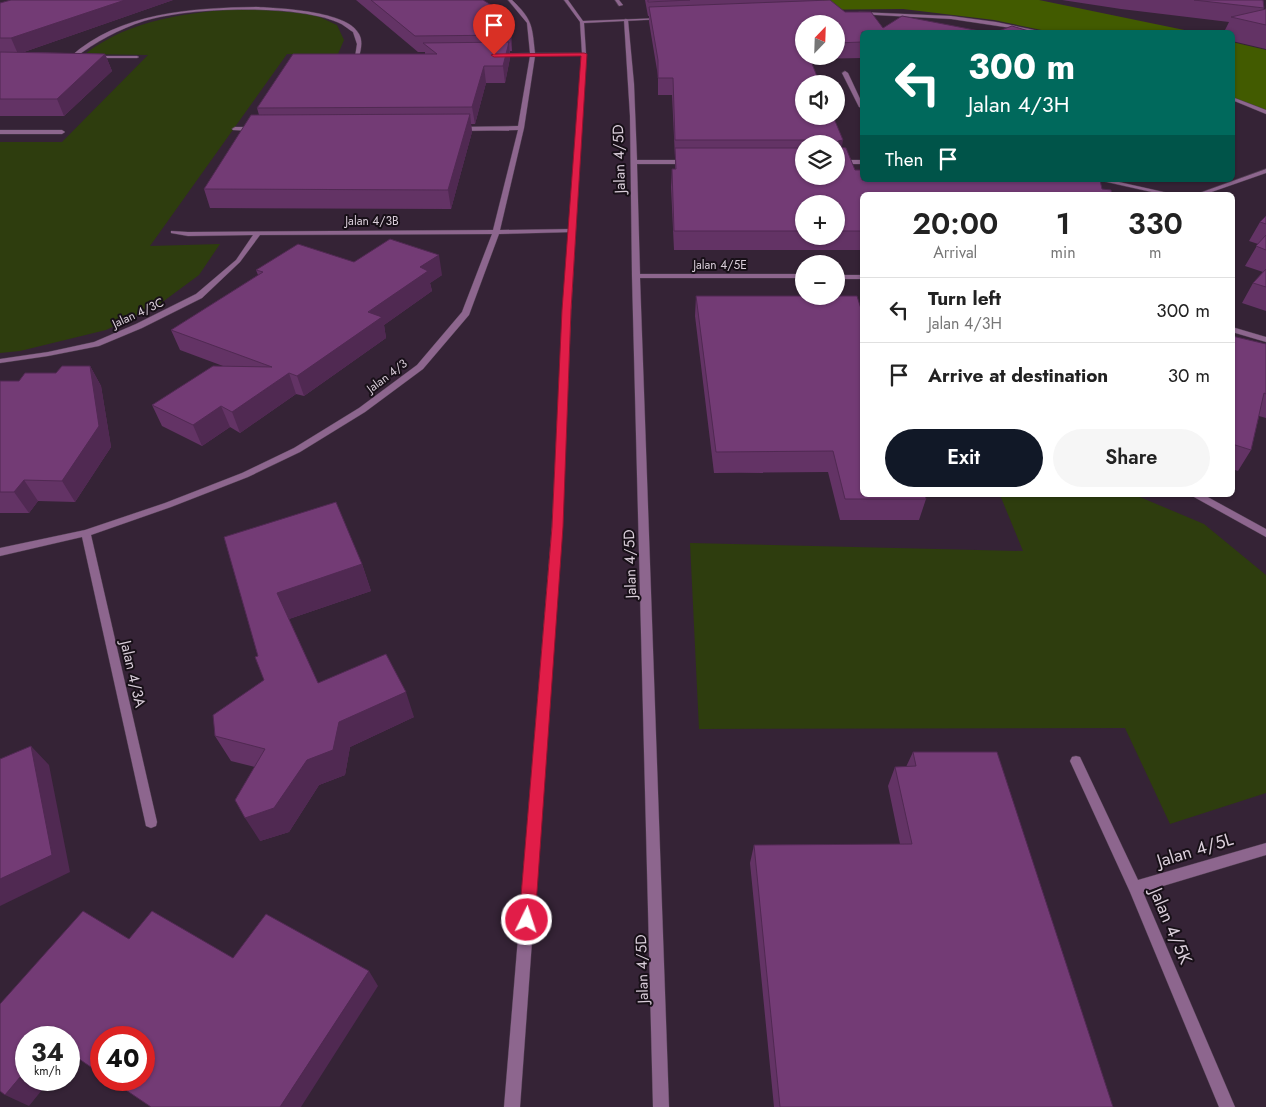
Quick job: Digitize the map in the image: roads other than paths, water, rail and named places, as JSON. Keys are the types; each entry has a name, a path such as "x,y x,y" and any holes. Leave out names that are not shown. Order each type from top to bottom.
{"street":[{"name":"Jalan 4/3","path":"0,552 86,533 168,505 245,475 297,450 362,410 420,367 466,313 496,232 521,128 533,55 529,23 510,0"},
{"path":"512,1107 557,527 572,231 584,54 582,22 566,0"},
{"path":"617,0 621,5"},
{"path":"72,57 95,40 146,19 178,11 216,6 258,4 293,6 322,12 344,20 356,32 360,44 357,57"},
{"path":"851,13 907,13 941,16 1029,30"},
{"path":"582,22 665,18"},
{"name":"Jalan 4/5D","path":"626,20 630,57 634,162 661,1107"},
{"path":"484,56 584,54"},
{"path":"63,57 138,58"},
{"path":"347,57 367,57"},
{"path":"845,73 860,103"},
{"path":"1235,99 1266,112"},
{"path":"452,128 521,128"},
{"path":"235,129 265,129"},
{"path":"0,132 62,132"},
{"path":"634,162 694,162"},
{"path":"845,162 860,162"},
{"path":"1235,182 1266,171"},
{"path":"1111,182 1159,192"},
{"path":"1206,192 1234,182"},
{"name":"Jalan 4/3B","path":"173,232 188,234 258,234 572,231"},
{"name":"Jalan 4/3C","path":"0,360 48,354 96,344 139,326 199,296 238,261 258,234"},
{"name":"Jalan 4/5E","path":"636,276 795,276"},
{"path":"845,276 860,277"},
{"path":"1235,330 1266,340"},
{"path":"1201,497 1266,533"},
{"name":"Jalan 4/3A","path":"86,533 151,822"},
{"name":"Jalan 4/5K","path":"1076,761 1135,888 1226,1107"},
{"name":"Jalan 4/5L","path":"1135,888 1266,849"}]}
